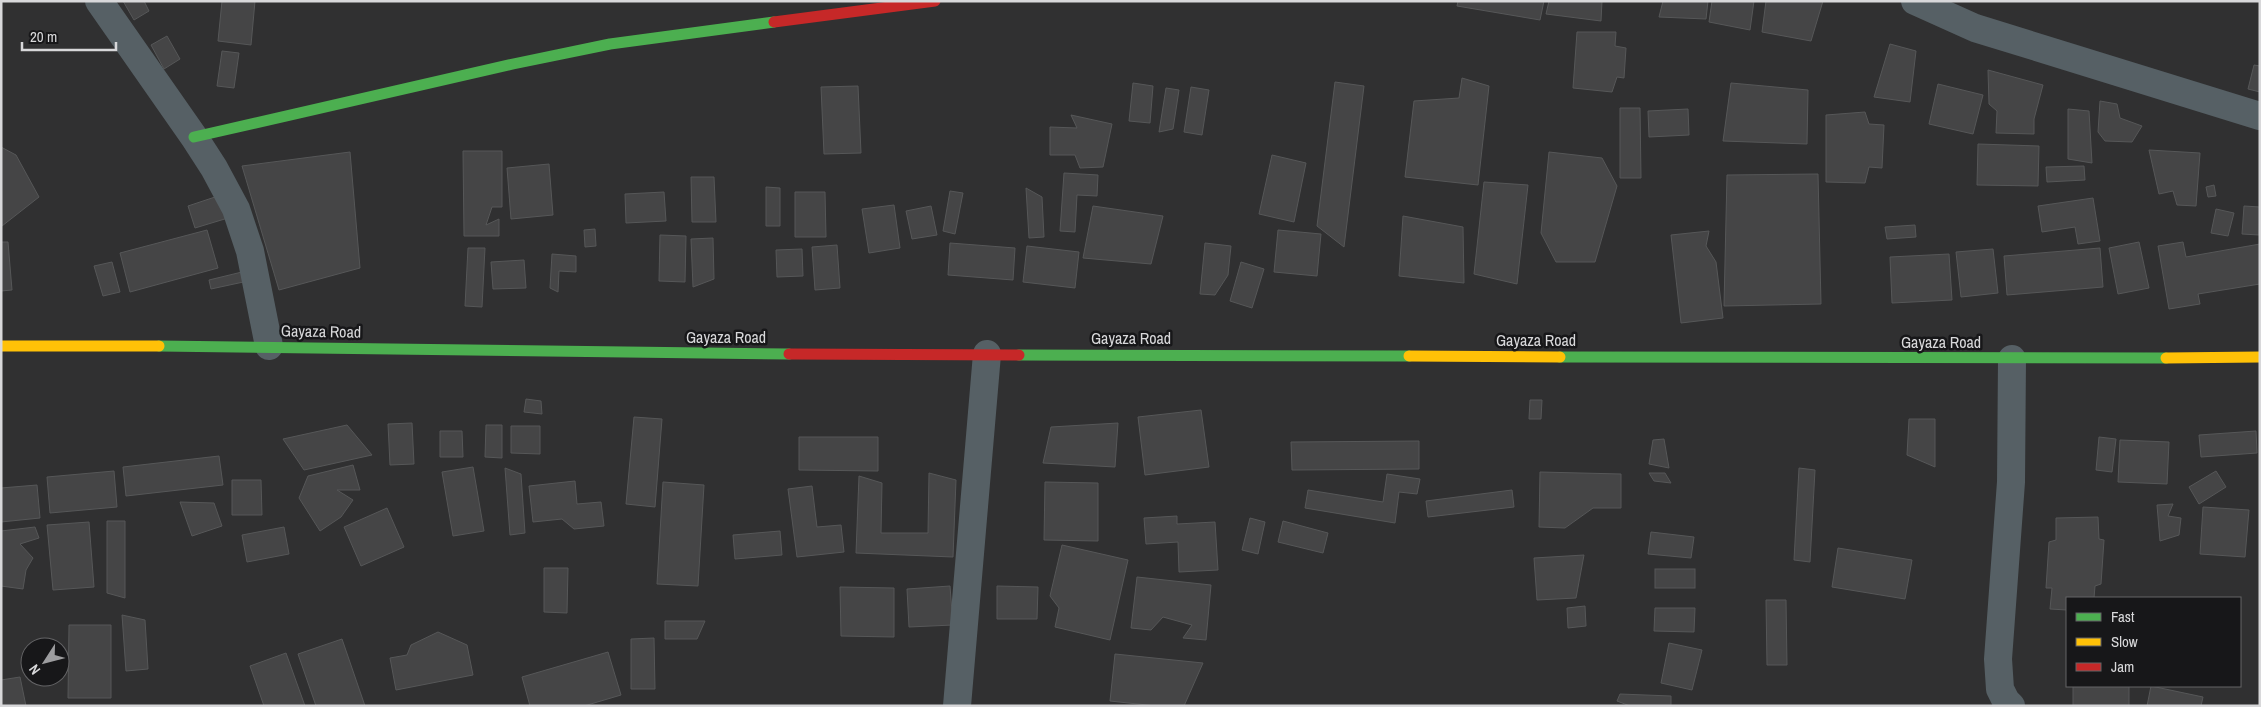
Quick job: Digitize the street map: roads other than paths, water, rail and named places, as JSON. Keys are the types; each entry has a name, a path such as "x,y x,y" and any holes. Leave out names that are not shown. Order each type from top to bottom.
{"main road":[{"path":"194,137 484,70 610,44 935,1"},
{"name":"Gayaza Road","path":"1,346 269,346 636,353 2012,359 2260,357"}],"street":[{"path":"99,1 194,137 214,168 236,209 250,252 269,346"},
{"path":"1915,1 1975,28 2260,116"},
{"path":"957,706 987,354"},
{"path":"2011,706 2000,689 1998,659 2011,482 2012,359"}]}
